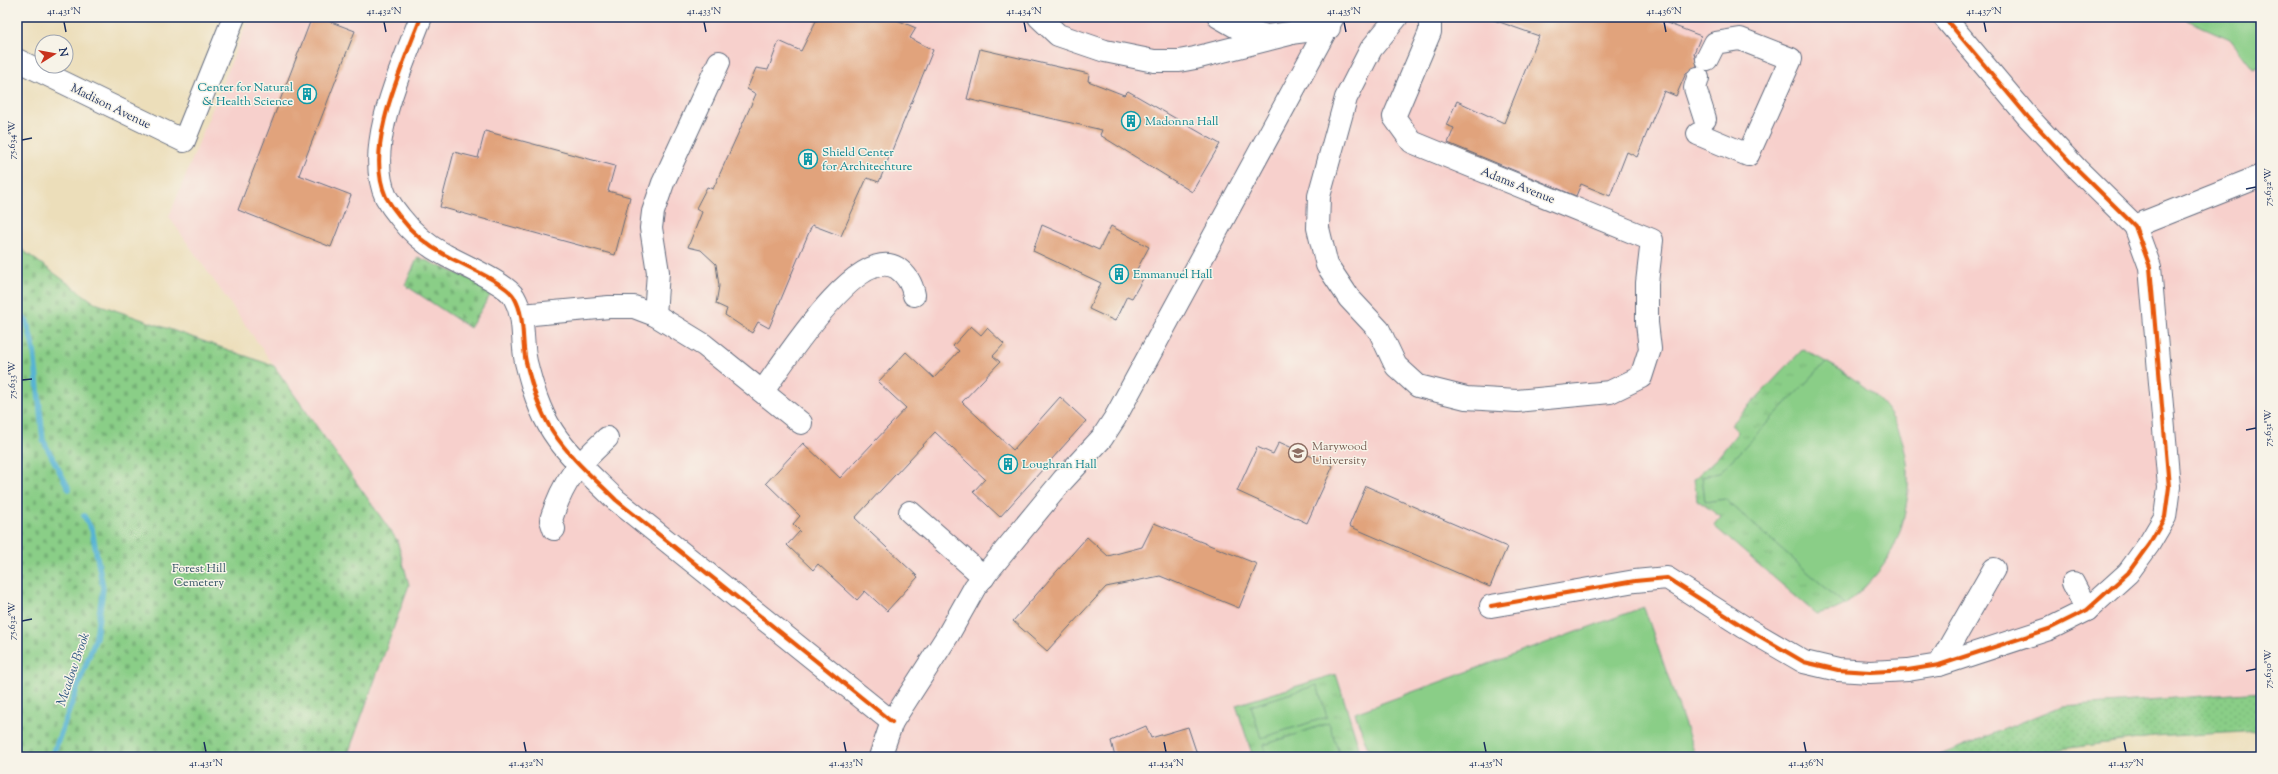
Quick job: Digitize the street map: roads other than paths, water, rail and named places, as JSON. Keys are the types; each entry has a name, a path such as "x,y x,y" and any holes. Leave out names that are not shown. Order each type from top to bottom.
{"street":[{"name":"Madison Avenue","path":"17,60 184,141 234,17"},
{"path":"421,17 384,119 380,145 381,177 386,196 413,234 433,249 499,284 513,296 522,315 526,360 536,399 553,432 579,464 616,500 892,722"},
{"path":"1039,17 1058,35 1105,51 1154,61 1179,61 1195,58 1331,22"},
{"path":"1219,17 1240,29 1267,36 1289,34"},
{"name":"Adams Avenue","path":"1397,17 1371,49 1346,98 1318,196 1318,228 1328,265 1349,298 1379,330 1396,366 1418,386 1466,398 1517,400 1610,392 1641,377 1650,349 1647,323 1647,283 1652,240 1412,142 1394,117 1430,32 1430,17"},
{"path":"1491,606 1635,580 1667,578 1744,627 1804,662 1838,670 1870,672 1908,670 1939,665 2049,629 2087,610 2128,573 2149,544 2165,517 2169,486 2150,267 2135,226 2028,117 1944,17"},
{"path":"880,757 892,722 948,635 975,587 1063,480 1102,438 1115,418 1331,22"},
{"path":"1740,39 1791,59 1748,156 1702,126 1695,88 1702,69 1715,44 1740,39"},
{"path":"655,315 658,272 651,228 653,212 662,183 719,62"},
{"path":"2135,226 2261,176"},
{"path":"763,391 827,302 860,275 878,266 892,266 904,273 912,285 914,295"},
{"path":"522,315 609,307 634,307 655,315 704,344 801,423"},
{"path":"554,529 551,520 556,502 563,486 579,464 607,438"},
{"path":"910,512 984,577"},
{"path":"1939,665 1994,569"},
{"path":"2073,583 2087,610"}],"waterway":[{"name":"Meadow Brook","path":"17,311 27,322 34,350 43,440 69,489"},
{"name":"Meadow Brook","path":"52,757 96,637 103,588 92,530 84,516"}],"place":[{"name":"Center for Natural & Health Science","path":"307,94"},
{"name":"Madonna Hall","path":"1131,121"},
{"name":"Shield Center for Architechture","path":"808,159"},
{"name":"Emmanuel Hall","path":"1119,274"},
{"name":"Marywood University","path":"1298,453"},
{"name":"Loughran Hall","path":"1008,464"}],"park label":[{"name":"Forest Hill Cemetery","path":"199,575"}]}
